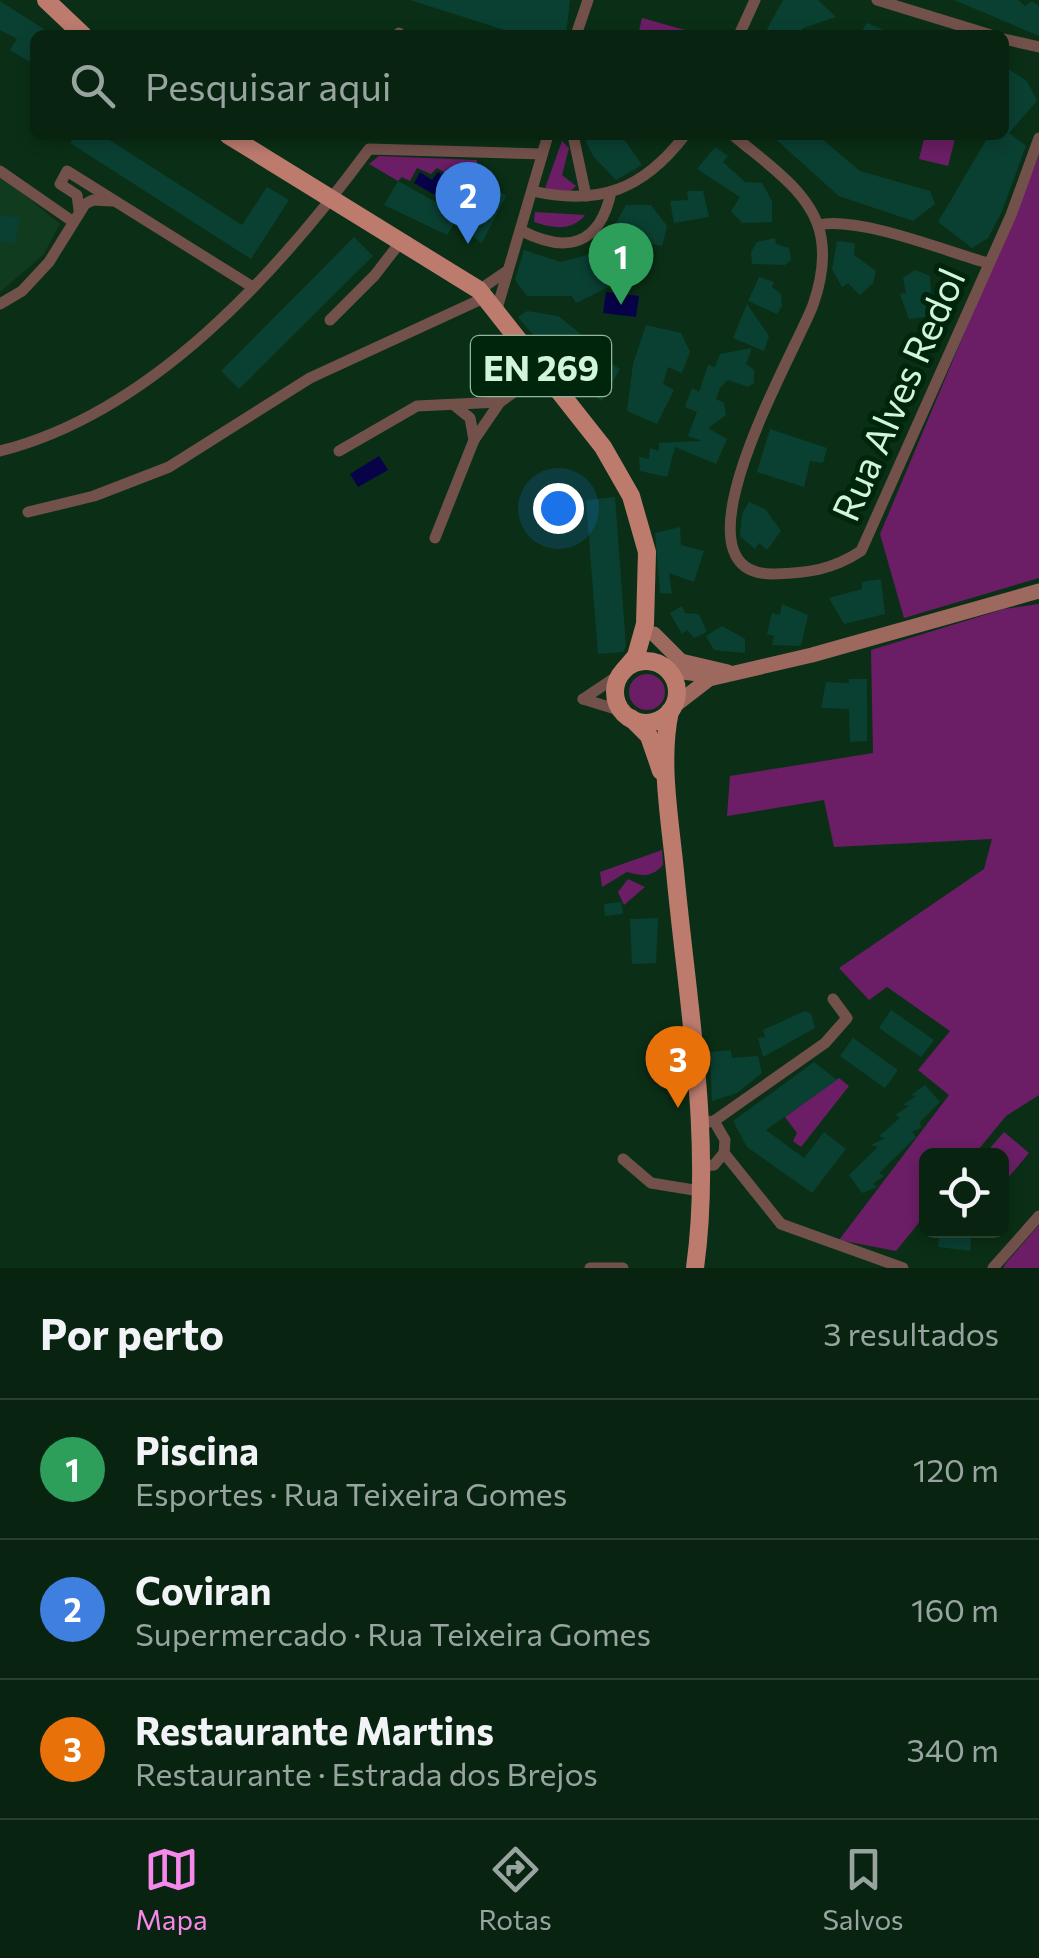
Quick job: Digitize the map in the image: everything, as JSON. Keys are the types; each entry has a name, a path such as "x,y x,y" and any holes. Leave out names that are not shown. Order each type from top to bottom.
{"main road":[{"path":"46,0 77,30"},
{"name":"EN 269","path":"236,140 402,240 487,300 604,448 630,496 647,552 648,607 654,634 664,667 676,682 669,816"},
{"path":"626,715 652,722 709,679 812,656 1039,591"},
{"name":"EN 269","path":"648,607 636,656 622,673 616,698 626,715 648,736 658,757 669,816 706,1122 695,1268"},
{"path":"654,634 681,661 732,673"},
{"path":"622,673 643,661 664,667 732,673"}],"street":[{"path":"578,30 588,0"},
{"path":"741,30 755,0"},
{"path":"876,0 974,30"},
{"path":"927,15 934,0"},
{"path":"1009,40 1039,47"},
{"name":"Rua Alves Redol","path":"818,225 821,261 813,304 746,460 728,520 728,544 740,563 764,574 812,573 839,566 860,551 1039,138"},
{"path":"0,451 58,432 171,364 251,286 332,198 369,149 369,140"},
{"path":"476,140 477,153"},
{"path":"28,512 94,496 169,468 310,378 487,300 508,271 546,140"},
{"path":"574,140 586,196"},
{"path":"532,191 564,198 627,189 680,140"},
{"path":"738,140 798,193 818,225 832,222 863,228 988,263"},
{"path":"369,149 542,154"},
{"path":"0,171 75,216"},
{"path":"75,216 77,195 60,184 67,171 251,286"},
{"path":"522,231 554,245 589,236 600,224 611,192"},
{"path":"0,304 22,291 49,262 75,216 93,200 117,202"},
{"path":"330,320 376,275 402,240"},
{"path":"487,300 508,271"},
{"path":"435,538 474,440 500,402 544,371"},
{"path":"339,451 417,406 500,402"},
{"path":"454,405 470,418 474,440"},
{"path":"622,673 583,699 626,715"},
{"path":"833,999 847,1018 825,1043 706,1122 724,1140 724,1153 781,1224 902,1268"},
{"path":"700,1166 714,1165 724,1153"},
{"path":"623,1159 651,1183 700,1191"},
{"path":"993,1268 1023,1228 1039,1216"},
{"path":"590,1268 623,1268"}],"shaded area":[{"path":"642,18 685,30 639,30"},
{"path":"924,140 955,140 948,166 919,159"},
{"path":"562,141 569,148 562,175 576,186 567,194 545,188"},
{"path":"1039,155 1039,578 904,618 880,534"},
{"path":"379,156 477,160 478,176 474,173 459,195 450,192 455,178 437,168 431,174 417,168 410,181 402,177 398,181 369,164"},
{"path":"420,172 432,180 438,172 450,179 440,198 414,183"},
{"path":"0,175 60,224 43,255 0,292"},
{"path":"535,212 585,215 574,224 555,227 534,222"},
{"path":"606,292 639,296 636,317 603,313"},
{"path":"379,456 388,470 358,487 350,474"},
{"path":"1039,604 1039,1095 1006,1116 980,1148 919,1148 919,1223 896,1251 839,1240 949,1095 918,1070 950,1031 887,987 869,1000 839,968 984,869 992,839 834,847 824,800 727,816 730,776 873,753 871,650 1004,609"},
{"path":"647,674 659,680 665,692 659,704 647,710 635,704 629,692 635,680"},
{"path":"662,850 663,865 655,872 627,872 602,887 600,872"},
{"path":"628,879 645,887 624,905 618,892"},
{"path":"839,1078 849,1086 801,1147 793,1141 797,1133 785,1117"},
{"path":"1004,1132 1029,1153 1009,1177 1009,1148 990,1148"},
{"path":"1039,1225 1039,1268 1003,1268 1006,1263"}],"building":[{"path":"410,0 570,0 567,30 504,30"},
{"path":"783,0 818,0 836,17 802,30 767,30"},
{"path":"954,0 1018,0 1025,6 1032,1 1039,6 1039,36"},
{"path":"0,1 45,30 30,30 30,62 10,50 17,39 0,30"},
{"path":"867,23 884,30 862,30"},
{"path":"1009,69 1027,81 1037,101 1009,133"},
{"path":"1009,133 1026,146 988,238 972,248 938,222 986,140 1009,140"},
{"path":"110,140 242,225 267,187 289,200 251,259 70,143"},
{"path":"585,140 624,140 642,165 616,180 593,156"},
{"path":"777,140 823,140 860,171 930,191 935,204 913,221 839,196"},
{"path":"715,147 728,156 723,162 745,182 762,183 772,201 772,222 742,223 731,211 740,197 697,169"},
{"path":"473,172 506,196 482,243 454,224 447,235 384,205 398,181 450,210"},
{"path":"687,191 703,191 709,217 674,223 670,201 688,200"},
{"path":"626,205 651,205 667,226 662,246 653,244 627,285 621,281 576,303 572,296 527,296 515,280 524,250 561,262 594,253 603,247"},
{"path":"0,215 20,218 15,244 0,241"},
{"path":"354,237 373,256 239,389 221,371"},
{"path":"775,238 776,244 789,248 791,260 785,265 752,264 751,252 757,242"},
{"path":"837,241 855,243 854,255 876,271 873,283 860,295 848,283 842,287 832,269"},
{"path":"915,270 930,276 932,316 909,319 900,294 906,293 903,278"},
{"path":"759,277 774,282 772,287 781,294 782,306 777,314 748,301"},
{"path":"747,304 769,336 764,351 733,338"},
{"path":"527,311 558,316 582,335 560,366 518,317"},
{"path":"646,325 681,333 690,352 682,373 668,367 663,384 674,390 657,424 627,411 633,364"},
{"path":"752,348 746,364 754,370 754,383 748,387 728,380 716,399 724,403 726,415 708,428 727,439 716,464 675,447 667,477 640,471 639,457 649,459 650,448 659,451 659,443 702,441 688,436 697,412 685,407 692,388 699,392 708,365 715,367 720,354"},
{"path":"597,355 620,369 602,401 581,390"},
{"path":"770,429 827,448 823,463 810,461 804,487 757,472"},
{"path":"615,497 626,646 623,652 598,654 586,500"},
{"path":"749,502 765,509 781,531 767,550 759,543 755,549 740,536 742,514"},
{"path":"680,527 681,545 704,551 694,582 669,573 672,594 660,593 655,533"},
{"path":"881,579 885,614 844,624 829,598 862,589 862,582"},
{"path":"782,604 808,615 801,646 772,645 774,636 767,634 772,613 780,615"},
{"path":"682,606 685,613 699,614 707,632 694,638 687,630 682,634 670,613"},
{"path":"722,626 745,639 745,653 714,650 706,636"},
{"path":"849,679 867,679 867,741 850,742 849,709 821,708 826,682 849,683"},
{"path":"621,902 623,914 605,916 604,904"},
{"path":"658,918 656,963 632,964 630,919"},
{"path":"891,1010 934,1040 921,1057 879,1028"},
{"path":"805,1011 811,1014 815,1028 763,1057 758,1038 765,1037 763,1030"},
{"path":"853,1038 898,1070 885,1088 840,1056"},
{"path":"731,1050 732,1058 758,1056 762,1073 737,1093 712,1101 710,1052"},
{"path":"814,1062 837,1080 766,1130 804,1158 824,1132 846,1149 812,1193 747,1147 733,1121"},
{"path":"925,1085 940,1102 920,1122 921,1128 912,1132 916,1137 879,1173 884,1176 873,1184 877,1187 862,1193 849,1175 878,1147 871,1145 885,1138 879,1136 900,1118 895,1115 909,1106 903,1105 916,1096 911,1095"},
{"path":"939,1238 971,1238 970,1251 938,1247"}],"place":[{"name":"Coviran","path":"468,244"},
{"name":"Piscina","path":"621,305"},
{"name":"Restaurante Martins","path":"678,1108"}]}
